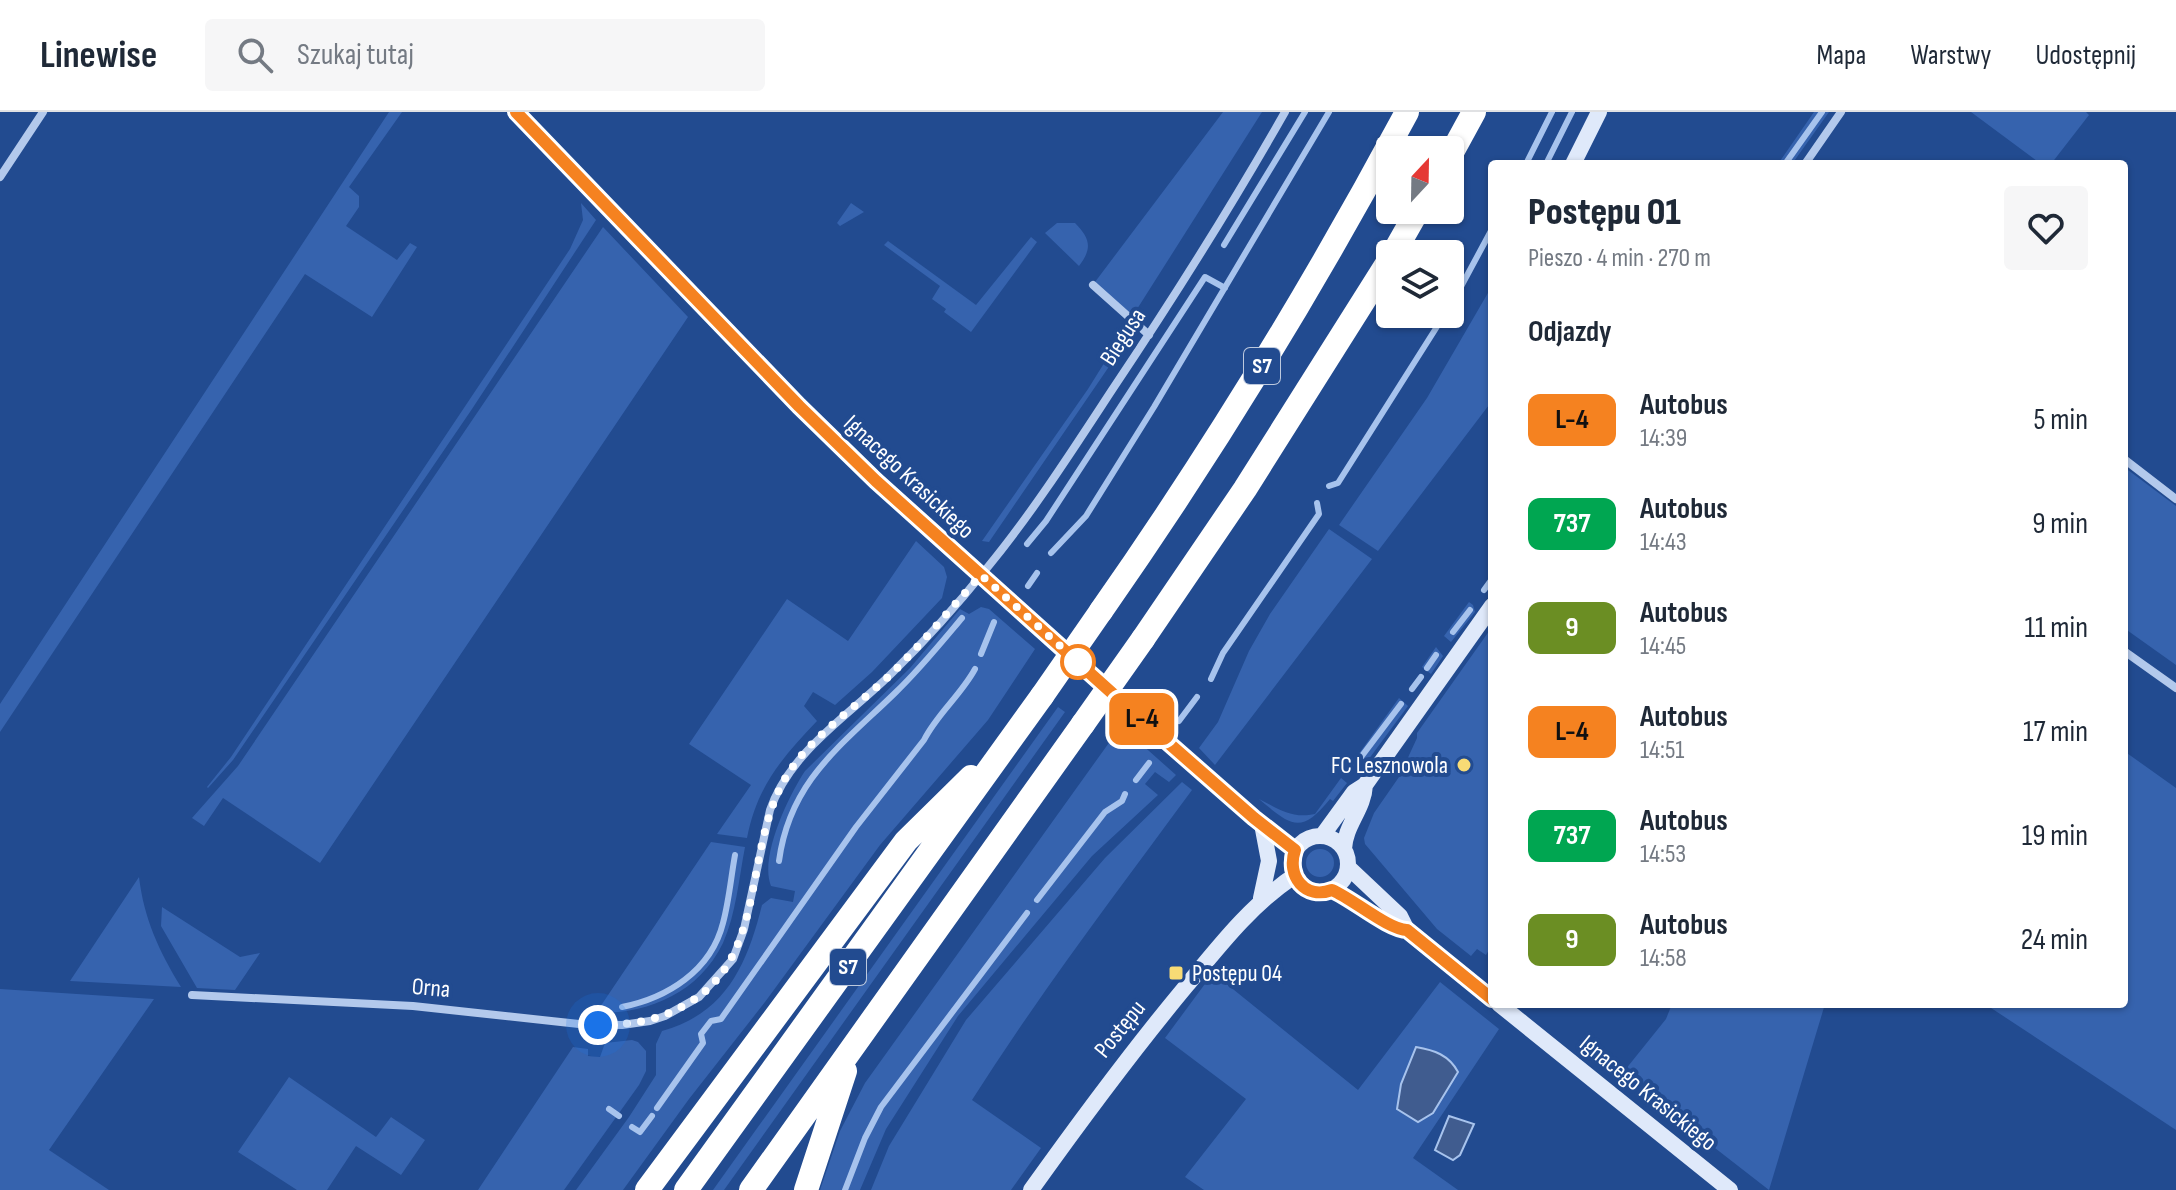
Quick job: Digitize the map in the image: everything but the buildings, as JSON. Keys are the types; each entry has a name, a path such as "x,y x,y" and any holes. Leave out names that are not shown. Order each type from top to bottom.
{"highway":[{"name":"S7","path":"686,1190 1042,696 1182,495 1266,359 1407,112"},
{"path":"1461,136 1474,112"},
{"name":"S7","path":"751,1190 1143,639 1253,477 1376,280"},
{"path":"647,1190 906,841 1008,743"},
{"path":"806,1190 855,1042"}],"street":[{"path":"0,177 43,112"},
{"name":"Ignacego Krasickiego","path":"516,112 820,426 911,514 1295,850"},
{"name":"Biegusa","path":"665,1016 699,997 733,959 744,929 770,810 777,791 796,762 893,672 981,575 1031,513 1231,208 1285,112"},
{"path":"1575,160 1599,112"},
{"path":"1808,160 1841,112"},
{"path":"1093,285 1149,335"},
{"path":"2128,462 2176,499"},
{"path":"1322,836 1354,792 1365,785 1488,612"},
{"path":"2128,654 2176,688"},
{"path":"1344,849 1334,840 1322,836 1308,839 1295,850 1292,865 1294,876 1307,890 1320,893 1332,890 1343,881 1348,867 1344,849 1348,827 1364,800 1365,785"},
{"path":"1261,900 1269,861 1262,824"},
{"path":"1348,867 1400,916 1407,930 1488,996"},
{"name":"Postępu","path":"1031,1190 1108,1082 1219,946 1261,900 1294,876"},
{"path":"1332,890 1364,906 1392,927 1407,930"},
{"name":"Orna","path":"192,995 413,1006 579,1024 622,1025 665,1016"},
{"name":"Ignacego Krasickiego","path":"1504,1008 1730,1190"}],"shaded area":[{"path":"389,112 402,112 349,187 359,196 359,207 346,226 397,260 410,243 417,247 372,317 305,274 0,732 0,704"},
{"path":"1223,112 1262,112 1132,317 1095,282"},
{"path":"1814,112 1829,112 1795,160 1781,160"},
{"path":"1971,112 2086,112 2089,115 2054,160 2036,160"},
{"path":"581,203 596,220 472,409 233,760 208,788 570,249 583,220"},
{"path":"851,203 864,212 840,226 837,223"},
{"path":"1057,223 1075,223 1087,239 1088,249 1079,266 1045,233"},
{"path":"603,227 688,317 320,863 223,798 204,826 192,818 238,766"},
{"path":"1031,237 1037,242 971,332 932,299 940,286 884,245 888,241 976,305"},
{"path":"1488,293 1488,406 1378,551 1339,525 1427,398"},
{"path":"1126,328 1132,333 989,542 982,541 1088,389"},
{"path":"2128,470 2176,506 2176,665 2128,631"},
{"path":"1329,529 1372,559 1215,765 1199,748 1218,722 1249,651 1270,614"},
{"path":"916,541 944,567 947,577 942,598 872,672 835,705 813,692 804,706 817,721 764,788 747,838 717,834 751,785 689,744 787,599 848,641"},
{"path":"1469,602 1475,612 1451,642 1444,636"},
{"path":"981,607 989,609 1035,649 988,720 880,845 623,1190 576,1190 656,1075 656,1044 662,1031 703,1012 730,984 749,947 762,905 771,898 793,902 795,891 771,886 769,859 784,810 805,771 910,668 960,609 969,614"},
{"path":"1488,633 1486,955 1477,949 1471,956 1437,929 1365,844 1364,838 1374,813 1399,777 1417,733"},
{"path":"1436,647 1443,656 1431,674 1422,667"},
{"path":"1399,698 1408,706 1360,771 1350,766"},
{"path":"1058,707 1065,712 724,1190 713,1190"},
{"path":"1121,726 1176,775 1169,782 1155,772 1145,784 1158,795 1092,856 958,1016 886,1129 860,1190 820,1190 840,1131 865,1083"},
{"path":"2128,754 2176,788 2176,1130 1991,1008 2128,1008"},
{"path":"1341,778 1347,783 1333,801 1330,799 1320,810 1311,818 1303,822 1288,820 1259,799 1292,814 1315,814"},
{"path":"1182,782 1192,790 1052,982 972,1100 1041,1148 1011,1190 871,1190 889,1146 966,1020 1105,858"},
{"path":"711,842 745,847 731,920 713,960 700,975 670,997 634,1010 596,1013"},
{"path":"1320,849 1330,853 1334,863 1330,873 1320,877 1310,873 1306,863 1310,853"},
{"path":"139,877 154,934 181,987 70,981"},
{"path":"162,907 240,957 260,953 235,990 197,988 161,926"},
{"path":"1213,973 1358,1090 1440,982 1499,1029 1413,1158 1458,1190 1204,1190 1185,1177 1246,1099 1165,1038"},
{"path":"0,989 154,999 49,1150 109,1190 0,1190"},
{"path":"1670,1008 1824,1008 1769,1190 1621,1075 1666,1019"},
{"path":"632,1040 646,1051 646,1071 564,1190 478,1190 573,1047 588,1049 588,1056 600,1057 605,1043"},
{"path":"1416,1047 1440,1054 1458,1072 1433,1113 1418,1122 1397,1109 1401,1084"},
{"path":"289,1077 376,1137 391,1117 425,1140 401,1175 356,1146 327,1190 297,1190 238,1152"},
{"path":"1449,1116 1474,1124 1460,1155 1453,1160 1435,1150"}],"waterway":[{"path":"1224,245 1305,112"},
{"path":"1051,553 1086,516 1329,112"},
{"path":"1528,160 1552,112"},
{"path":"1548,160 1572,112"},
{"path":"1788,160 1822,112"},
{"path":"1464,281 1488,236"},
{"path":"1027,544 1046,521 1205,277 1225,288"},
{"path":"1329,486 1338,483 1436,328"},
{"path":"1211,679 1223,653 1319,514 1317,503"},
{"path":"1028,586 1037,573"},
{"path":"1484,590 1488,584"},
{"path":"1453,632 1470,610"},
{"path":"779,861 794,808 821,766 913,674 962,618"},
{"path":"981,654 994,622"},
{"path":"1427,668 1436,655"},
{"path":"657,1108 703,1043 701,1034 711,1021 721,1019 856,827 975,669"},
{"path":"1412,689 1421,677"},
{"path":"1179,721 1197,697"},
{"path":"1355,765 1401,704"},
{"path":"1136,780 1149,763"},
{"path":"1037,900 1105,812 1122,801 1125,794"},
{"path":"622,1007 671,989 685,980 708,955 723,923 735,855"},
{"path":"845,1190 881,1107 1027,913"},
{"path":"609,1109 619,1116"},
{"path":"632,1127 640,1132 652,1116"}],"bus line":[{"name":"L-4","path":"516,112 799,406 876,481 1132,711 1295,850 1292,870 1302,886 1313,892 1332,890 1347,896 1392,927 1407,930 1488,996"}],"place":[{"name":"FC Lesznowola","path":"1464,765"},
{"name":"Postępu 04","path":"1176,973"}],"route":[{"path":"598,1025 636,1024 665,1016 699,997 726,970 744,929 761,843 777,791 796,762 893,672 981,575 1078,662"}]}
